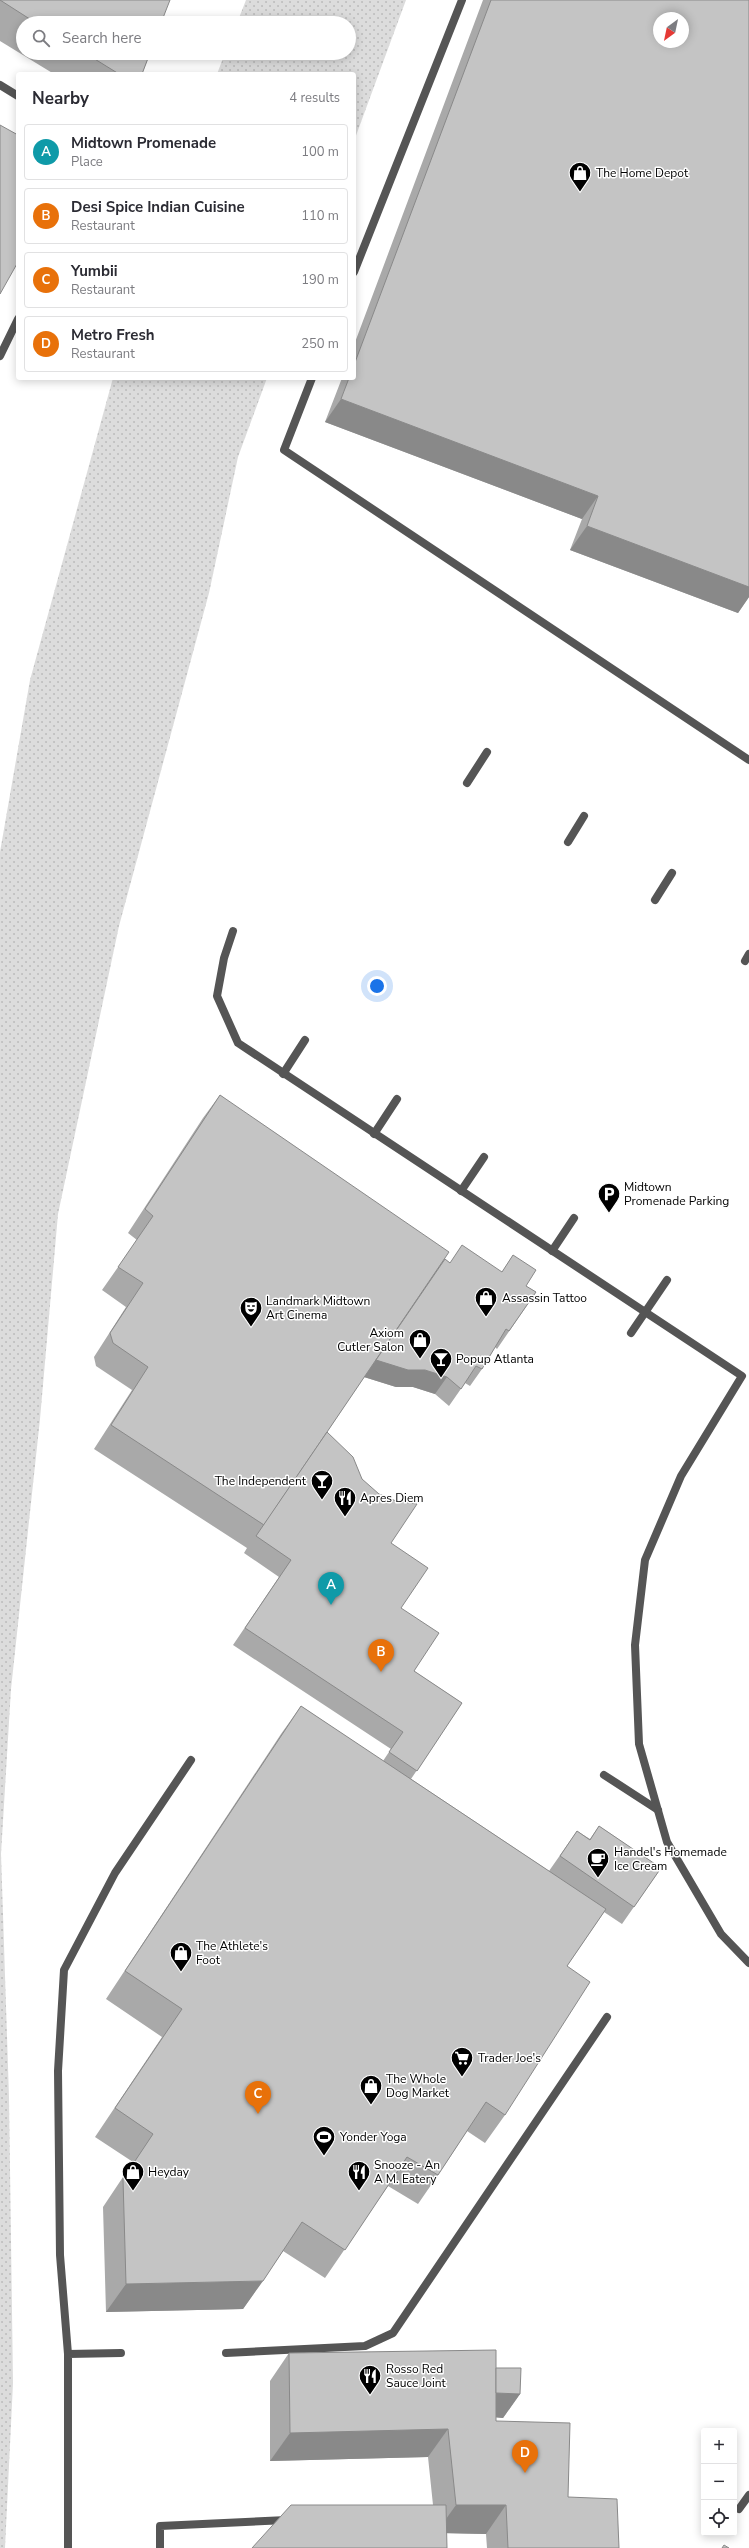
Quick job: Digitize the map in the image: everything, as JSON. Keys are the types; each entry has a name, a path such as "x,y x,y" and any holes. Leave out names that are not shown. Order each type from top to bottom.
{"street":[{"path":"356,267 462,0"},
{"path":"0,85 16,95"},
{"path":"0,356 16,323"},
{"path":"311,380 284,450 749,759"},
{"path":"467,783 487,752"},
{"path":"568,842 584,816"},
{"path":"655,900 672,874"},
{"path":"233,931 224,958 217,996 238,1043 742,1376 681,1476 645,1560 635,1645 639,1744 667,1842 721,1934 749,1963"},
{"path":"283,1074 305,1040"},
{"path":"374,1134 397,1098"},
{"path":"461,1191 484,1157"},
{"path":"552,1251 574,1218"},
{"path":"631,1333 667,1280"},
{"path":"68,2548 68,2354 60,2255 58,2071 64,1970 115,1873 191,1760"},
{"path":"604,1775 658,1810"},
{"path":"226,2353 365,2346 393,2333 607,2017"},
{"path":"68,2354 121,2353"},
{"path":"739,2509 749,2495"},
{"path":"160,2548 160,2526 293,2520"}],"shaded area":[{"path":"246,0 406,0 356,136 356,72 218,72 222,60 356,60 356,16 240,16"},
{"path":"112,380 266,380 238,457 209,593 119,926 58,1214 40,1419 11,1689 1,1854 9,2097 13,2383 5,2548 0,2548 0,852 30,680"}],"building":[{"path":"0,0 170,0 164,16 25,16"},
{"name":"The Home Depot","path":"491,0 749,0 749,587 587,526 598,496 341,399 348,380 356,380 356,360"},
{"path":"96,60 147,60 143,72 116,72"},
{"path":"0,125 16,134 16,266 0,294"},
{"path":"220,1095 449,1252 264,1525 111,1425 148,1367 113,1343 110,1333 143,1283 118,1267 153,1216 145,1209"},
{"path":"462,1245 502,1272 513,1255 536,1270 526,1286 536,1292 509,1331 506,1329 482,1369 476,1366 461,1389 447,1377 425,1370 408,1370 376,1360 445,1259 450,1263"},
{"path":"327,1432 353,1457 362,1479 379,1494 396,1501 417,1504 391,1543 428,1568 401,1608 439,1633 414,1671 462,1703 417,1771 389,1752 403,1732 245,1628 291,1560 256,1536"},
{"path":"301,1706 606,1909 567,1966 590,1982 505,2115 486,2102 438,2175 407,2157 345,2250 302,2222 263,2281 126,2284 123,2179 153,2134 115,2108 182,2009 125,1971"},
{"path":"599,1826 661,1868 634,1907 560,1856 577,1831 590,1840"},
{"path":"496,2350 496,2421 570,2423 568,2497 617,2499 619,2548 508,2548 506,2505 456,2505 448,2429 290,2433 289,2353"},
{"path":"496,2368 521,2368 520,2394 496,2393"},
{"path":"291,2505 446,2505 447,2548 252,2548"},
{"path":"724,2545 729,2548 722,2548"}],"place":[{"name":"The Home Depot","path":"580,192"},
{"name":"Midtown Promenade Parking","path":"609,1214"},
{"name":"Assassin Tattoo","path":"486,1318"},
{"name":"Landmark Midtown Art Cinema","path":"251,1328"},
{"name":"Axiom Cutler Salon","path":"420,1360"},
{"name":"Popup Atlanta","path":"441,1378"},
{"name":"The Independent","path":"322,1500"},
{"name":"Apres Diem","path":"345,1518"},
{"name":"Midtown Promenade","path":"331,1605"},
{"name":"Desi Spice Indian Cuisine","path":"381,1672"},
{"name":"Handel's Homemade Ice Cream","path":"598,1878"},
{"name":"The Athlete's Foot","path":"181,1972"},
{"name":"Trader Joe's","path":"462,2078"},
{"name":"The Whole Dog Market","path":"371,2106"},
{"name":"Yumbii","path":"258,2114"},
{"name":"Yonder Yoga","path":"324,2156"},
{"name":"Heyday","path":"133,2192"},
{"name":"Snooze - An A M. Eatery","path":"359,2192"},
{"name":"Rosso Red Sauce Joint","path":"370,2396"},
{"name":"Metro Fresh","path":"525,2473"}]}
